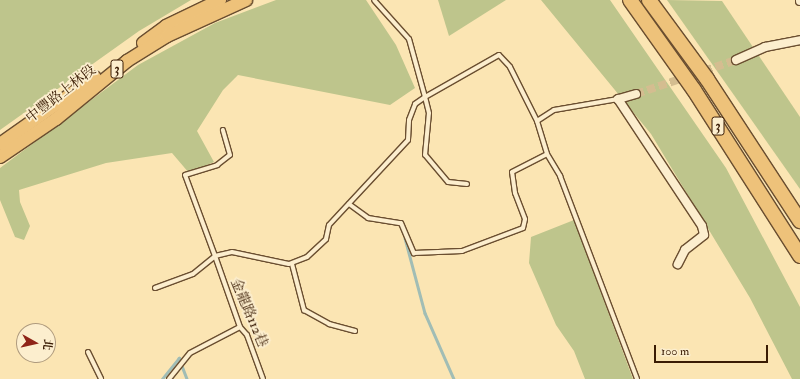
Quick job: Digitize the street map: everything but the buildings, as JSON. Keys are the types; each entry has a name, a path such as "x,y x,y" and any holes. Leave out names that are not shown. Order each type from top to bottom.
{"highway":[{"name":"3","path":"630,0 698,96 800,256"},
{"name":"3","path":"649,0 707,79 800,221"}],"main road":[{"name":"中豐路上林段","path":"0,144 166,26 220,0"},
{"name":"中豐路上林段","path":"0,157 56,118 127,61 167,36 246,0"}],"street":[{"path":"736,60 765,46 800,40"},
{"path":"636,94 618,99 702,226 704,235 685,250 678,264"}],"lane":[{"path":"374,0 408,39 429,113 425,155 448,182 467,184"},
{"path":"155,288 193,274 215,256 232,252 292,264 307,257 326,239 329,225 408,140 409,120 415,104 499,55 510,67 537,121 547,154 560,176 637,379"},
{"path":"537,121 554,110 618,99"},
{"name":"金龍路112巷","path":"223,130 230,155 217,165 185,175 240,327 247,335 263,379"},
{"path":"349,204 368,218 400,222 414,253 462,251 523,228 525,219 515,193 512,172 547,154"},
{"path":"292,264 304,310 329,324 355,331"},
{"path":"168,379 190,353 240,327"},
{"path":"88,352 101,379"}],"green space":[{"path":"0,0 191,0 139,31 0,130"},
{"path":"276,0 366,0 396,45 415,88 390,105 238,75 223,90 197,131 214,162 189,173 172,153 106,163 19,190 20,202 30,226 24,240 15,237 0,200 0,168 138,65 215,23"},
{"path":"438,0 506,0 449,36"},
{"path":"541,0 610,0 726,168 800,307 800,379 792,379 750,298 651,134"},
{"path":"667,0 722,1 800,117 800,189"},
{"path":"574,220 633,379 585,379 574,351 556,325 529,263 531,237"}],"waterway":[{"path":"405,238 425,313 454,379"},
{"path":"162,379 179,358 187,379"}],"tunnel":[{"path":"636,94 736,60"}]}
